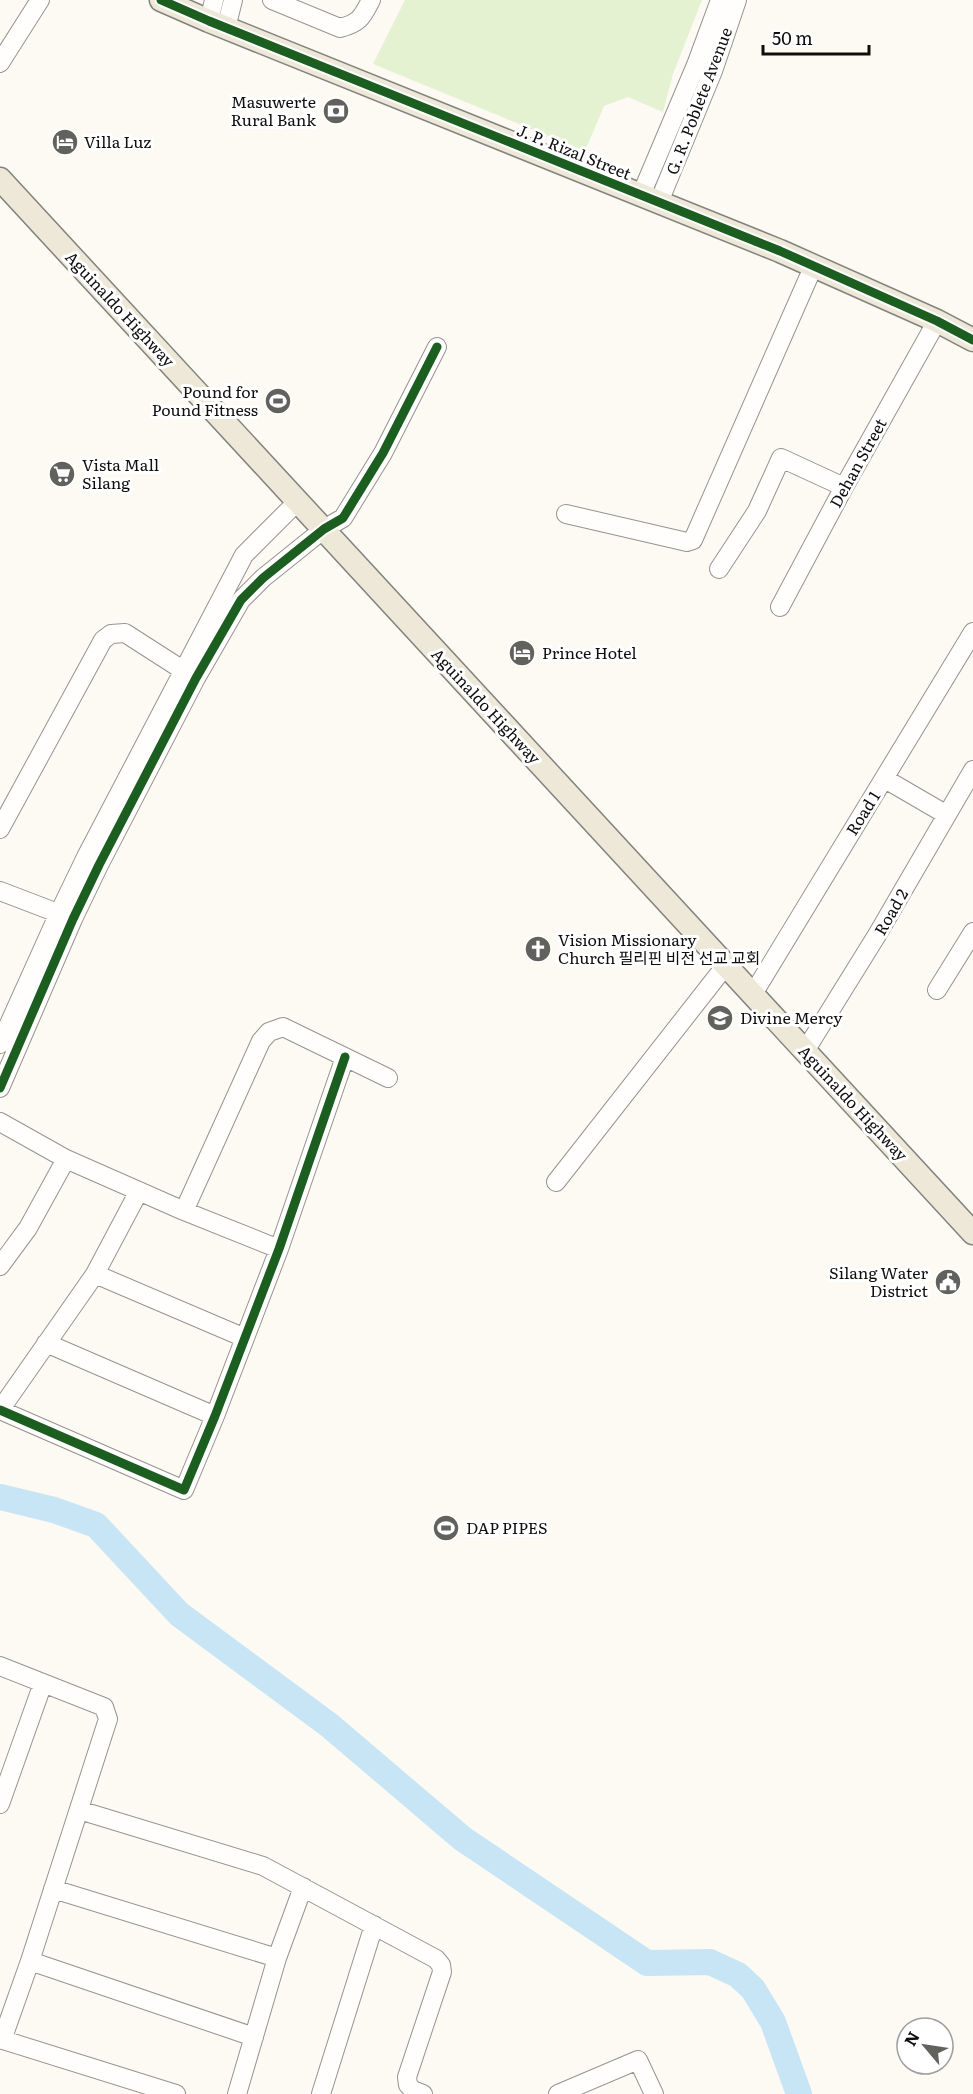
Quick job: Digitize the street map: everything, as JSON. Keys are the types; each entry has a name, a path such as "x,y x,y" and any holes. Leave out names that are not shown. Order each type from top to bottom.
{"main road":[{"name":"J. P. Rizal Street","path":"161,0 217,16 814,265 937,321 973,340"},
{"name":"Aguinaldo Highway","path":"0,179 973,1233"}],"street":[{"path":"0,63 40,0"},
{"path":"217,16 233,0"},
{"path":"272,0 301,6 340,28 352,25 361,19 371,0"},
{"name":"G. R. Poblete Avenue","path":"650,198 720,0"},
{"name":"G. R. Poblete Avenue","path":"650,198 713,71 737,0"},
{"path":"566,514 687,542 693,540 814,265"},
{"name":"Dehan Street","path":"780,607 937,321"},
{"path":"189,674 241,600 263,578 324,529 343,518 383,453 437,347"},
{"path":"719,569 757,511 781,458 844,487"},
{"path":"0,1044 189,674 244,555 298,501"},
{"name":"Road 1","path":"753,994 973,632"},
{"path":"0,829 103,640 111,634 125,633 189,674"},
{"name":"Road 2","path":"805,1051 877,935 973,770"},
{"path":"885,779 947,815"},
{"path":"0,891 66,916"},
{"path":"0,1088 66,916"},
{"path":"937,990 973,932"},
{"path":"556,1182 726,964"},
{"path":"184,1211 261,1041 269,1032 283,1027 388,1078"},
{"path":"139,1191 96,1274 0,1410 183,1490 215,1416 279,1249 345,1057"},
{"path":"0,1122 66,1159 184,1211 279,1249"},
{"path":"0,1266 28,1228 66,1159"},
{"path":"96,1274 245,1338"},
{"path":"46,1343 215,1416"},
{"path":"0,1666 104,1707 108,1719 30,1961 1,2040 176,2094"},
{"path":"0,1804 43,1683"},
{"path":"78,1810 263,1866 436,1959 441,1965 442,1972 407,2077 408,2085 423,2094"},
{"path":"237,2094 277,1958 303,1887"},
{"path":"53,1889 277,1958"},
{"path":"321,2094 374,1925"},
{"path":"30,1961 254,2037"},
{"path":"558,2094 638,2060 654,2094"}],"green space":[{"path":"405,0 702,0 673,74 663,112 628,97 604,106 585,151 373,64"}],"waterway":[{"path":"0,1497 54,1510 96,1525 179,1614 329,1725 463,1839 647,1963 710,1962 738,1975 753,1989 773,2022 799,2094"}],"cycle path":[{"path":"161,0 780,251 937,321 973,340"},
{"path":"0,1088 73,919 99,865 196,678 241,600 263,578 324,529 343,518 383,453 437,347"},
{"path":"0,1410 184,1490 279,1249 345,1057"}],"place":[{"name":"Masuwerte Rural Bank","path":"336,111"},
{"name":"Villa Luz","path":"65,142"},
{"name":"Pound for Pound Fitness","path":"278,401"},
{"name":"Vista Mall Silang","path":"62,474"},
{"name":"Prince Hotel","path":"522,653"},
{"name":"Vision Missionary Church 필리핀 비전 선교 교회","path":"538,949"},
{"name":"Divine Mercy","path":"720,1018"},
{"name":"Silang Water District","path":"948,1282"},
{"name":"DAP PIPES","path":"446,1528"}]}
